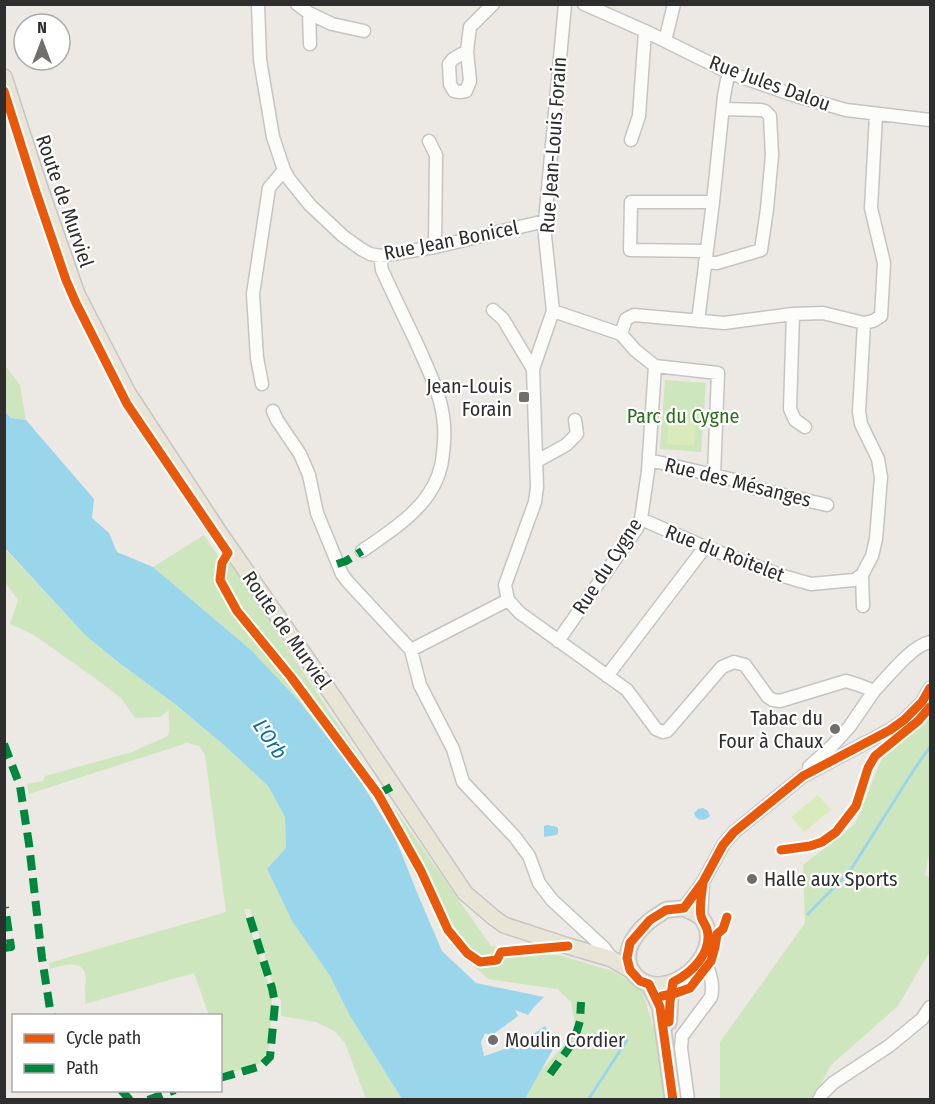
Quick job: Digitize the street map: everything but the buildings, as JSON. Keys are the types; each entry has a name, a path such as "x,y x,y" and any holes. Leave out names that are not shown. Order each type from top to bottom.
{"main road":[{"name":"Route de Murviel","path":"4,77 77,294 128,393 213,524 337,702 465,893 504,925 623,962"},
{"path":"684,909 701,917 708,940 704,954 687,973 673,982 661,985 640,981 623,962 630,943 650,920 666,910 684,909"},
{"path":"668,1061 669,1002 673,982"},
{"path":"650,984 660,1006 673,1100"}],"street":[{"name":"Rue Jean Bonicel","path":"258,4 260,60 273,137 284,170 310,205 343,236 370,254 380,256 435,247 545,221"},
{"path":"297,4 309,13 332,24 364,31"},
{"path":"467,51 470,27 493,4"},
{"name":"Rue Jean-Louis Forain","path":"508,600 506,585 535,502 537,487 533,369 553,311 545,221 565,4"},
{"name":"Rue Jules Dalou","path":"584,4 730,73 813,101 876,115 930,120"},
{"path":"665,41 674,4"},
{"path":"309,13 310,44"},
{"path":"631,140 639,117 645,32"},
{"path":"698,321 723,109 730,73"},
{"path":"713,202 631,201 630,250 705,256 717,263 760,250 767,209 772,155 770,116 761,110 723,109"},
{"path":"621,334 626,319 634,315 724,323 793,314 823,313 864,323 881,316 884,263 871,208 876,115"},
{"path":"429,141 436,155 435,247"},
{"path":"262,384 257,358 253,294 269,188 284,170"},
{"path":"362,551 411,513 428,495 443,459 445,435 443,410 435,385 382,270 380,256"},
{"path":"494,310 503,319 533,369"},
{"path":"553,311 621,334 634,350 655,366 718,373 714,474"},
{"path":"793,314 790,409 795,420 805,427"},
{"path":"863,606 862,575 872,556 876,539 881,477 878,459 861,424 859,412 864,323"},
{"name":"Rue du Cygne","path":"558,640 641,519 649,460 655,366"},
{"path":"273,411 300,454 309,475 317,513 342,574 411,650 420,685 453,749 463,782 515,837 529,856 539,882 552,900 604,948 623,962"},
{"path":"537,461 566,445 577,434 575,420"},
{"name":"Rue des Mésanges","path":"649,460 714,474 754,488 827,505"},
{"name":"Rue du Roitelet","path":"641,519 705,547 811,584 854,580 862,575"},
{"path":"607,676 705,547"},
{"path":"411,650 508,600 520,613 627,690 656,729 663,732 667,731 722,667 734,662 745,665 768,697 773,700 780,701 846,681 874,691"},
{"path":"803,776 810,765 850,726 874,691 904,660 930,642"},
{"path":"684,909 703,882 718,852 734,832 803,776 890,730 904,720 922,702 930,688"},
{"path":"701,917 703,882"},
{"path":"688,1100 681,1048 682,1036 711,997 711,977 704,954"},
{"path":"687,973 706,980 711,997"},
{"path":"819,1100 833,1083 926,1018 930,1007"}],"green space":[{"path":"4,364 20,385 26,420 11,418 5,410"},
{"name":"Parc du Cygne","path":"665,380 706,383 701,452 660,449"},
{"path":"669,418 696,420 694,446 667,444"},
{"path":"204,535 222,562 228,559 383,792 491,946 546,950 546,955 558,955 613,971 642,990 664,1062 667,1099 525,1099 542,1069 567,1042 575,1025 571,1002 557,989 488,979 451,945 374,796 353,769 251,650 153,567"},
{"path":"4,548 85,635 175,704 268,786 285,817 286,848 267,869 292,921 330,976 350,1016 402,1099 366,1099 345,1043 334,1031 316,1022 281,1016 281,1001 274,989 250,909 244,909 272,1001 269,1046 267,1055 261,1063 222,1076 222,1014 209,1014 194,973 85,1004 86,979 82,968 72,965 50,969 49,963 226,912 205,755 199,746 187,743 29,794 27,784 43,781 45,776 132,752 168,736 169,710 160,717 135,718 121,698 96,679 34,635 10,624 18,600 5,582"},
{"path":"930,711 930,849 925,875 930,878 930,951 898,1006 831,1065 813,1099 720,1100 720,1042 805,923 803,865 855,824 882,758"},
{"path":"818,795 831,810 804,832 791,817"}],"water":[{"name":"L'Orb","path":"4,410 11,418 26,420 94,499 92,518 109,533 117,552 153,567 251,650 297,699 353,769 395,837 442,951 476,983 544,997 528,1015 515,1010 518,1016 491,1036 485,1033 481,1042 484,1056 516,1044 545,1026 557,1042 525,1099 402,1099 350,1016 330,976 292,921 267,869 286,848 285,817 268,786 175,704 85,635 5,548"},
{"path":"703,808 710,816 700,820 694,813"},
{"path":"544,826 557,827 558,834 544,837"}],"waterway":[{"path":"808,914 850,871 930,747"},
{"path":"588,1100 627,1040"}],"marked path":[{"path":"337,564 362,551"},
{"path":"4,744 20,786 42,958 52,1014"},
{"path":"378,794 393,786"},
{"path":"4,948 11,947 5,907"},
{"path":"222,1077 261,1066 270,1057 275,1004 249,915"},
{"path":"550,1074 574,1041 580,1021 581,1002"},
{"path":"123,1092 130,1100"},
{"path":"148,1100 170,1092"}],"cycle path":[{"path":"4,91 36,192 76,303 127,404 228,553 222,563 220,580 237,611 291,677 378,794 421,871 448,930 467,953 480,962 497,960 501,952 568,946"},
{"path":"673,1100 660,1007 649,984 640,981 630,970 627,958 630,943 650,920 666,910 684,908 703,882 723,845 734,832 803,776 890,730 904,720 922,702 930,688"},
{"path":"781,850 810,846 822,842 836,832 856,806 868,768 875,756 918,721 930,707"},
{"path":"669,1022 673,982 694,967 707,946 707,929 700,913 703,883"},
{"path":"662,996 690,988 711,961 717,934 723,929 727,917"}],"place":[{"name":"Jean-Louis Forain","path":"524,397"},
{"name":"Tabac du Four à Chaux","path":"835,729"},
{"name":"Halle aux Sports","path":"752,879"},
{"name":"Moulin Cordier","path":"493,1040"}]}
